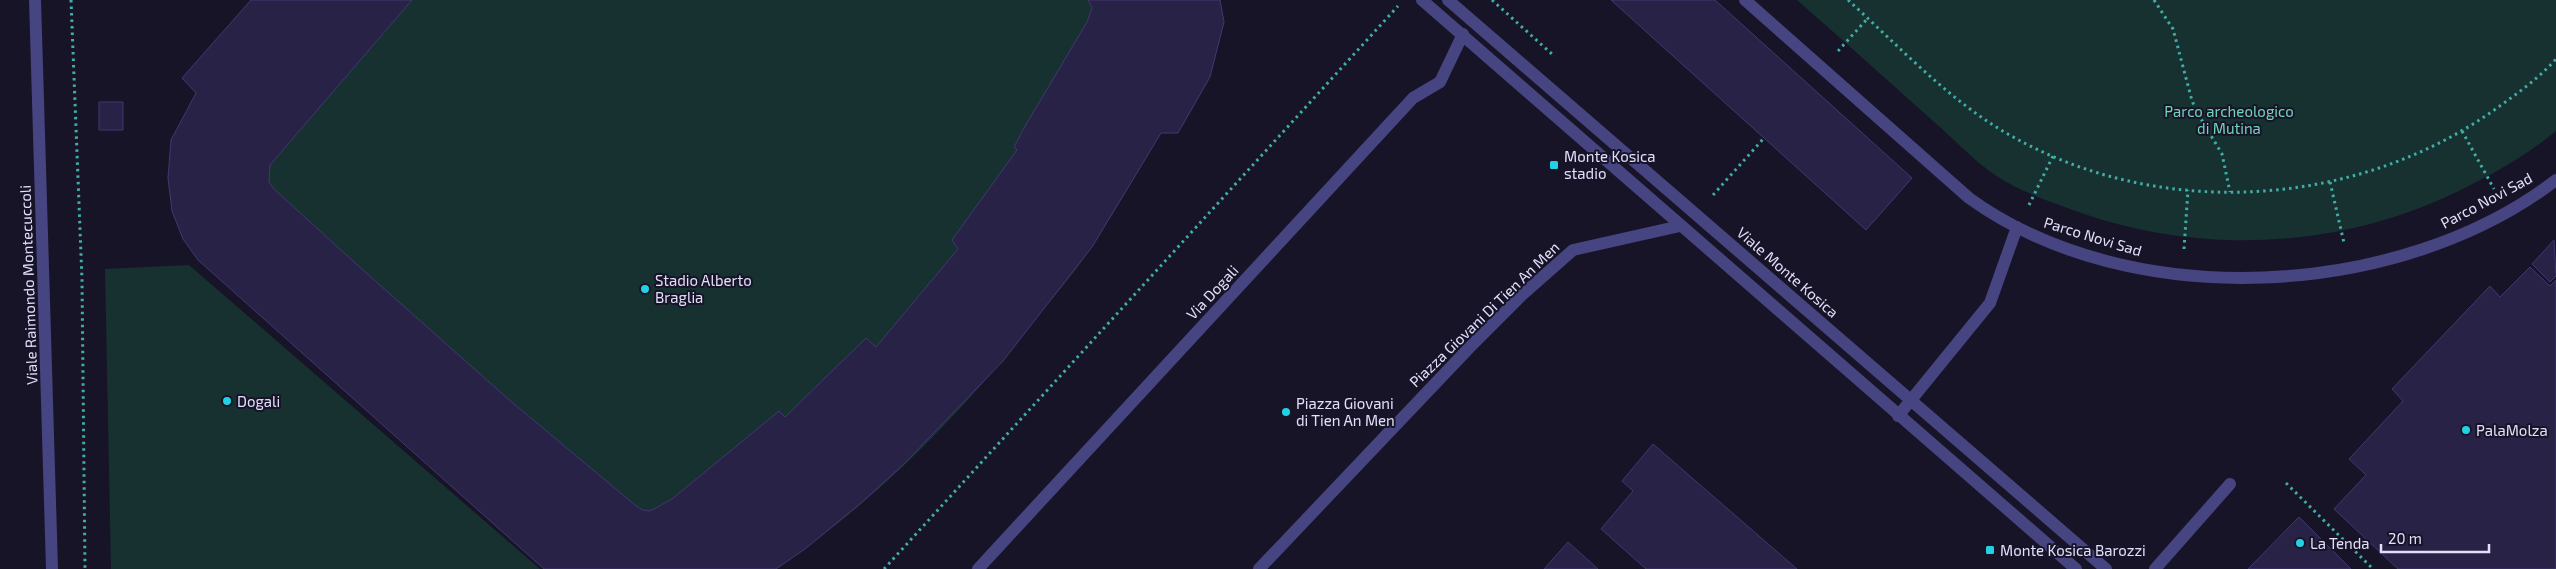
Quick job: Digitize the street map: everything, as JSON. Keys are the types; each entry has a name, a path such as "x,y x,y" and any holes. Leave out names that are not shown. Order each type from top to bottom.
{"street":[{"name":"Viale Raimondo Montecuccoli","path":"35,0 52,569"},
{"path":"1422,0 2076,569"},
{"name":"Viale Monte Kosica","path":"1448,0 2106,569"},
{"name":"Parco Novi Sad","path":"1745,0 1969,198 1994,216 2017,228 2050,242 2104,260 2155,271 2207,278 2259,279 2310,275 2350,268 2412,253 2460,234 2506,211 2556,180"},
{"name":"Via Dogali","path":"978,569 1413,98 1440,82 1463,34"},
{"name":"Piazza Giovani Di Tien An Men","path":"1259,569 1469,348 1522,295 1573,250 1680,226"},
{"path":"1898,416 1990,303 2017,228"},
{"path":"2155,569 2230,484"}],"path":[{"path":"71,0 82,280 85,569"},
{"path":"884,569 1404,0"},
{"path":"1848,0 1975,114 2016,139 2053,156 2106,175 2153,186 2188,190 2230,192 2297,188 2330,182 2391,165 2435,145 2462,130 2517,94 2556,59"},
{"path":"2154,0 2173,29 2195,109 2222,154 2230,192"},
{"path":"2462,130 2506,211"},
{"path":"1712,196 1764,138"},
{"path":"2017,228 2053,156"},
{"path":"2330,182 2350,268"},
{"path":"2182,274 2188,190"},
{"path":"2286,484 2373,569"}],"green space":[{"name":"Stadio Alberto Braglia","path":"251,0 1220,0 1224,22 1210,77 1178,133 1161,133 1110,218 1076,269 1017,343 955,414 887,481 814,542 776,569 544,569 183,239 172,211 168,178 196,93 182,78"},
{"name":"Parco archeologico di Mutina","path":"1797,0 2556,0 2556,131 2520,157 2480,180 2432,203 2382,221 2331,233 2278,239 2226,240 2173,235 2121,225 2070,209 2031,194 2004,180 1971,156"},
{"name":"Dogali","path":"189,265 540,569 111,569 105,269"}],"building":[{"path":"251,0 412,0 270,165 269,182 274,189 354,262 507,398 635,505 643,510 650,511 672,499 779,411 785,417 866,338 876,347 958,249 952,240 1017,150 1014,147 1024,128 1087,22 1092,8 1088,0 1220,0 1224,22 1210,77 1178,133 1161,133 1092,247 1003,361 905,463 861,503 805,549 776,569 544,569 198,260 183,239 172,211 168,178 171,140 196,93 182,78"},
{"path":"1611,0 1715,0 1912,178 1866,230"},
{"path":"99,102 123,102 123,130 99,130"},
{"path":"2554,240 2556,276 2550,282 2532,264"},
{"name":"PalaMolza","path":"2530,267 2550,286 2556,280 2556,569 2398,569 2334,509 2366,475 2349,459 2403,401 2392,389 2490,286 2500,297"},
{"path":"1653,444 1797,569 1646,569 1601,529 1633,491 1622,481"},
{"name":"La Tenda","path":"2299,517 2351,569 2248,569"},
{"path":"1568,542 1598,569 1544,569"}],"place":[{"name":"Monte Kosica stadio","path":"1554,165"},
{"name":"Stadio Alberto Braglia","path":"645,289"},
{"name":"Dogali","path":"227,401"},
{"name":"Piazza Giovani di Tien An Men","path":"1286,412"},
{"name":"PalaMolza","path":"2466,430"},
{"name":"La Tenda","path":"2300,543"},
{"name":"Monte Kosica Barozzi","path":"1990,550"}]}
